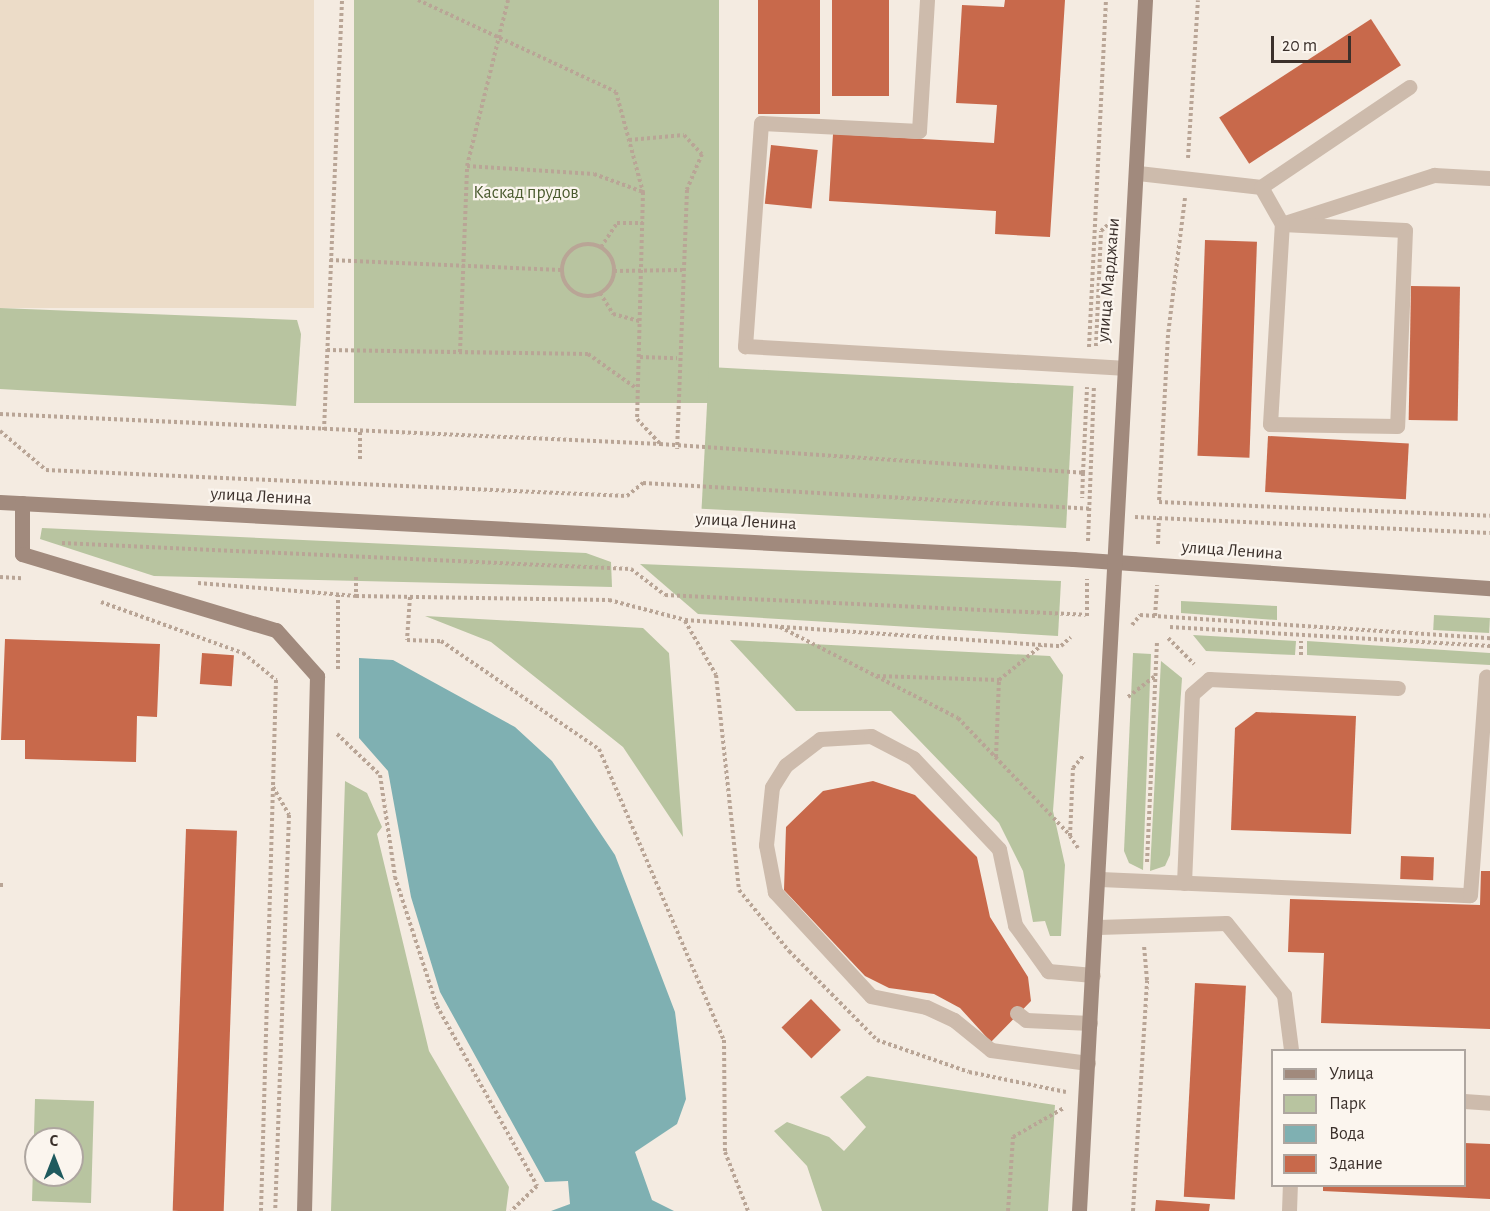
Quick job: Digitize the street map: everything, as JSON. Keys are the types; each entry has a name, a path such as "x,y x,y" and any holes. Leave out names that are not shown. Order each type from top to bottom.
{"street":[{"name":"улица Марджани","path":"1079,1211 1098,927 1122,368 1138,172 1145,0"},
{"name":"улица Ленина","path":"0,502 1115,562 1490,588"},
{"path":"22,503 22,555 276,630 317,676 304,1211"}],"lane":[{"path":"927,0 919,131 761,123 745,346 1122,368"},
{"path":"1138,172 1261,187 1409,87"},
{"path":"1282,224 1434,175 1490,178"},
{"path":"1261,187 1282,224 1270,424 1397,426 1405,230 1282,224"},
{"path":"1100,879 1470,895 1486,677"},
{"path":"1184,884 1192,694 1209,680 1398,688"},
{"path":"1088,1063 991,1050 954,1020 926,1007 870,996 775,892 766,845 772,787 786,765 820,739 870,736 913,758 999,849 1015,926 1048,971 1093,975"},
{"path":"1098,927 1226,923 1284,995 1291,1049"},
{"path":"1017,1013 1026,1020 1090,1023"},
{"path":"1466,1101 1490,1103"},
{"path":"1289,1211 1290,1187"}],"path":[{"path":"324,430 342,0"},
{"path":"418,0 496,34 616,92 644,192 637,419 660,444"},
{"path":"460,352 467,267 467,166 496,34 508,0"},
{"path":"1089,515 1091,366 1106,0"},
{"path":"1198,0 1187,179 1168,335 1159,502 1490,516"},
{"path":"629,140 684,135 702,153 687,190 677,358 677,449"},
{"path":"467,166 594,174 644,192"},
{"path":"1082,498 1101,231 1120,214"},
{"path":"602,247 616,223 643,223"},
{"path":"602,247 583,243 567,252 561,270 567,287 583,296 600,293 614,271"},
{"path":"602,247 614,271"},
{"path":"330,260 561,270"},
{"path":"614,271 682,270"},
{"path":"600,293 613,314 640,321"},
{"path":"327,350 588,354 637,388"},
{"path":"640,357 677,358"},
{"path":"0,414 660,444 677,449 1083,473"},
{"path":"0,431 46,470 627,496 643,483 1090,508"},
{"path":"360,431 360,459"},
{"path":"1159,518 1490,533"},
{"path":"22,555 52,542 631,569 665,595 1086,615"},
{"path":"0,577 28,578"},
{"path":"356,577 356,596"},
{"path":"191,583 356,596 609,600 685,620 1042,645 1061,646 1071,637"},
{"path":"338,595 338,677"},
{"path":"410,597 407,640 441,641 599,749 724,1040 725,1152 748,1211"},
{"path":"122,610 243,653 266,667 276,680 261,1211"},
{"path":"1140,615 1490,638"},
{"path":"779,627 958,718 1070,836"},
{"path":"1170,627 1490,646"},
{"path":"1167,638 1194,664"},
{"path":"1301,641 1301,655"},
{"path":"875,675 999,680 1042,645"},
{"path":"1128,697 1155,675"},
{"path":"996,758 999,680"},
{"path":"337,724 337,736 380,775 395,877 437,1006 537,1186 511,1211"},
{"path":"273,786 290,815 275,1211"}],"green space":[{"name":"Каскад прудов","path":"354,0 719,0 719,403 354,403"},
{"path":"0,308 297,320 301,334 296,406 0,389"},
{"path":"709,367 1073,386 1066,528 702,509"},
{"path":"42,528 586,553 611,562 612,587 154,576 40,539"},
{"path":"640,564 1061,581 1058,636 698,614"},
{"path":"1181,601 1277,606 1277,620 1181,613"},
{"path":"1434,615 1490,618 1489,633 1433,630"},
{"path":"425,616 643,628 669,653 683,837 623,747 491,642"},
{"path":"1193,635 1296,641 1295,655 1206,651"},
{"path":"730,640 1050,656 1063,675 1053,811 1065,865 1061,936 1050,936 1045,921 1033,922 1023,871 999,823 891,711 796,711"},
{"path":"1307,641 1490,653 1490,665 1307,655"},
{"path":"1133,653 1151,654 1143,870 1129,863 1124,851"},
{"path":"1161,661 1182,678 1170,855 1165,866 1150,871"},
{"path":"345,781 367,793 382,827 377,834 429,1051 509,1187 506,1211 331,1211"},
{"path":"867,1076 1055,1105 1048,1211 822,1211 807,1166 774,1131 787,1122 829,1137 844,1151 866,1127 840,1097"},
{"path":"35,1099 94,1101 91,1203 32,1201 32,1187 84,1187 84,1127 34,1127"}],"shaded area":[{"path":"0,0 314,0 314,308 0,308"}],"water":[{"path":"359,658 393,660 515,727 552,761 615,855 675,1012 686,1099 677,1124 635,1152 652,1200 674,1211 551,1211 570,1204 568,1181 545,1182 440,992 411,897 388,771 359,738"}],"building":[{"path":"758,0 820,0 820,114 758,114"},
{"path":"832,0 889,0 889,96 832,96"},
{"path":"1005,0 1065,0 1050,237 995,234 996,211 829,201 833,134 994,143 997,105 956,103 962,5 1004,7"},
{"path":"1371,19 1401,65 1249,164 1219,118"},
{"path":"771,145 818,150 812,209 765,204"},
{"path":"1205,240 1257,242 1249,458 1197,456"},
{"path":"1411,286 1460,287 1458,421 1409,420"},
{"path":"1268,436 1409,443 1406,499 1265,492"},
{"path":"5,639 160,644 157,717 137,716 136,762 25,759 25,740 1,740"},
{"path":"202,653 234,655 232,686 200,684"},
{"path":"1256,712 1356,716 1351,834 1231,830 1235,728"},
{"path":"873,781 915,795 977,857 990,917 1028,977 1031,1001 991,1042 960,1008 934,994 889,988 865,976 784,890 786,827 823,791"},
{"path":"186,829 237,831 224,1211 173,1211"},
{"path":"1401,856 1434,857 1433,880 1400,879"},
{"path":"1481,871 1490,871 1490,1029 1321,1023 1324,953 1288,952 1290,899 1480,905"},
{"path":"1195,983 1246,986 1235,1199 1184,1197"},
{"path":"811,999 841,1030 811,1058 782,1027"},
{"path":"1466,1143 1490,1144 1490,1199 1323,1191 1323,1187 1466,1187"},
{"path":"1156,1200 1210,1204 1209,1211 1155,1211"}]}
